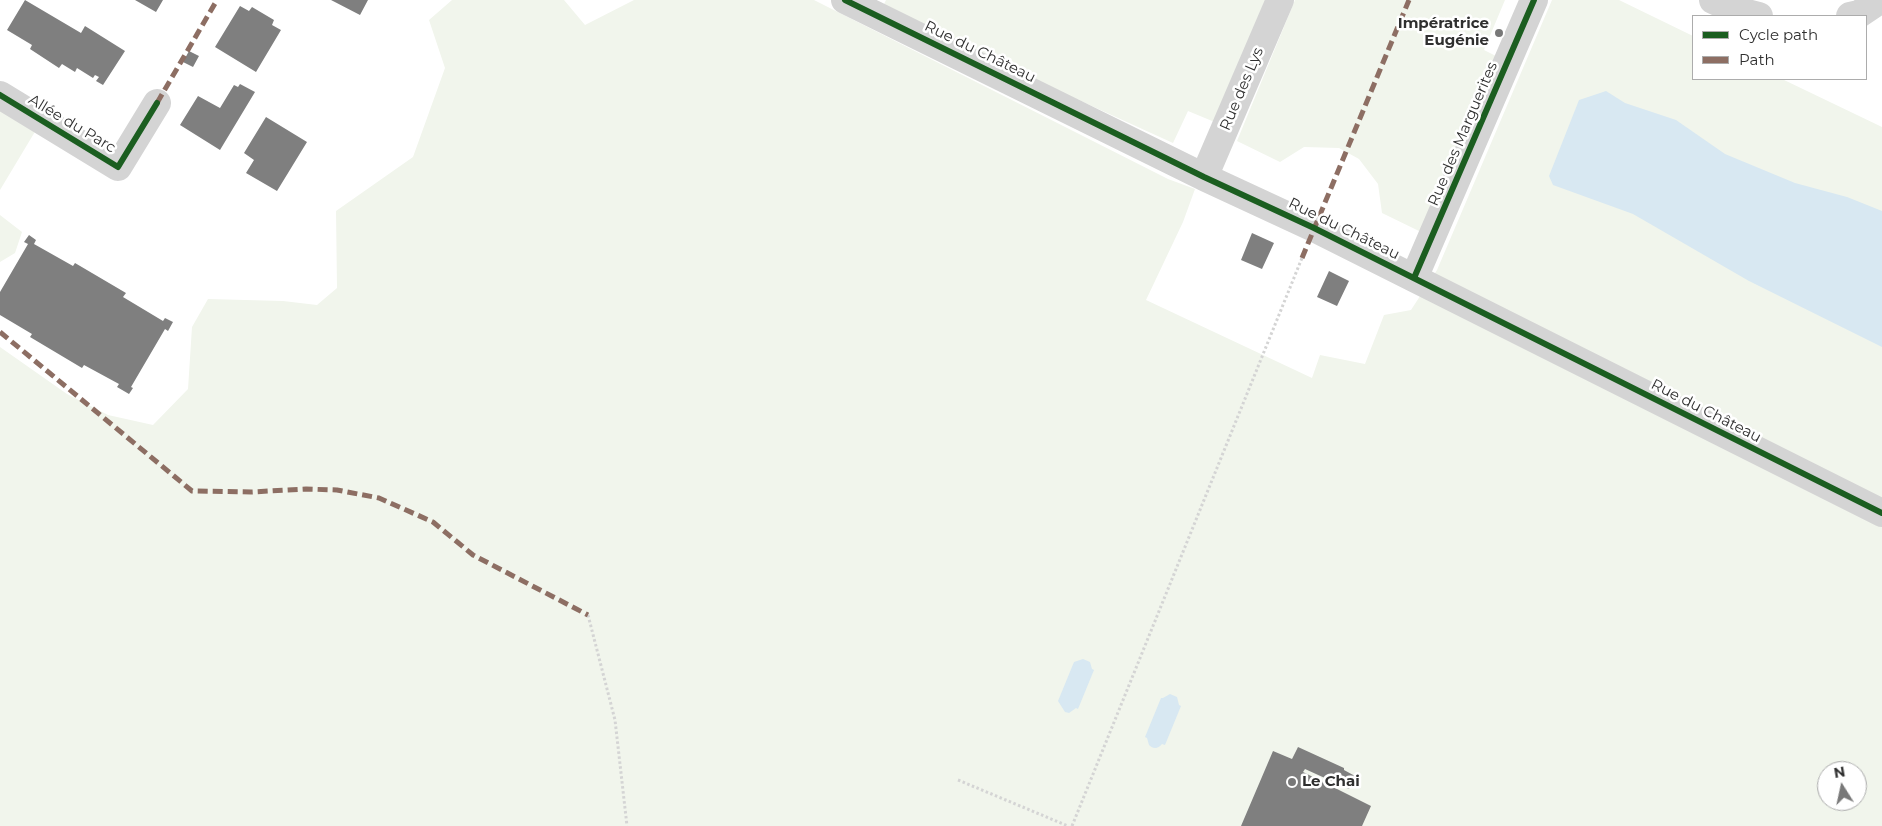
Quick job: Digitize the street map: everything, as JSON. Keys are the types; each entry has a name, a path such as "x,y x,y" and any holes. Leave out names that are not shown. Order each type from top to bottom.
{"street":[{"name":"Rue du Château","path":"846,0 1204,177 1314,228 1882,513"},
{"name":"Rue des Lys","path":"1204,177 1280,0"},
{"name":"Rue des Marguerites","path":"1414,278 1534,0"},
{"path":"1713,0 1735,10 1755,15"},
{"path":"1855,15 1860,14 1880,0"},
{"name":"Allée du Parc","path":"0,95 118,167 157,102"}],"path":[{"path":"1072,826 1302,258"},
{"path":"588,615 615,720 627,826"},
{"path":"958,780 1068,826"}],"shaded area":[{"path":"452,0 564,0 585,25 634,0 814,0 1168,179 1195,189 1183,222 1146,300 1312,378 1320,355 1365,364 1384,315 1411,310 1437,270 1552,0 1619,0 1692,36 1692,80 1784,80 1882,127 1882,826 0,826 0,347 67,394 108,415 153,425 188,389 192,327 208,299 283,301 317,305 337,288 336,211 413,157 445,68 429,20"},
{"path":"886,0 1266,0 1217,123 1188,111 1173,143 881,10"},
{"path":"1295,0 1505,0 1484,50 1498,57 1437,204 1419,231 1382,213 1378,184 1359,159 1339,148 1304,147 1280,162 1237,141"},
{"path":"1606,91 1625,103 1676,120 1725,154 1795,183 1847,197 1882,211 1882,347 1749,281 1633,214 1553,185 1549,176 1579,100"},
{"path":"0,109 36,130 0,190"},
{"path":"0,215 22,232 15,253 0,262"},
{"path":"1083,659 1090,662 1094,670 1078,709 1076,708 1069,713 1065,712 1058,701 1074,662"},
{"path":"1170,694 1177,697 1181,706 1165,745 1162,744 1157,748 1152,747 1145,737 1161,698"}],"building":[{"path":"25,0 81,33 85,26 125,51 103,85 96,81 99,77 95,75 93,78 77,68 75,72 62,64 59,68 30,49 32,45 7,30"},
{"path":"135,0 163,0 156,12"},
{"path":"331,0 368,0 360,15"},
{"path":"240,6 249,11 252,7 274,20 272,25 281,30 256,72 215,47"},
{"path":"189,51 199,56 193,67 183,62"},
{"path":"240,84 255,92 220,150 180,125 198,96 220,108 234,85 238,87"},
{"path":"266,117 307,142 277,191 246,173 254,160 244,153"},
{"path":"1252,233 1274,243 1262,269 1241,260"},
{"path":"29,235 36,240 34,244 73,266 75,263 126,293 123,297 163,321 165,318 173,322 168,331 165,329 131,387 133,388 129,394 117,387 119,384 84,365 82,368 30,337 32,334 0,315 0,292 28,244 24,242"},
{"path":"1329,271 1349,281 1337,306 1317,297"},
{"name":"Le Chai","path":"1298,747 1344,768 1344,770 1355,776 1349,789 1305,769 1303,772 1371,806 1362,826 1241,826 1273,751 1292,759"}],"marked path":[{"path":"157,103 217,0"},
{"path":"1302,258 1409,0"},
{"path":"0,332 192,491 337,490 379,498 433,522 473,555 588,615"}],"cycle path":[{"path":"845,0 1204,177 1314,228 1882,513"},
{"path":"1414,278 1534,0"},
{"path":"0,95 118,167 157,103"}],"place":[{"name":"Impératrice Eugénie","path":"1499,33"},
{"name":"Le Chai","path":"1292,782"}]}
